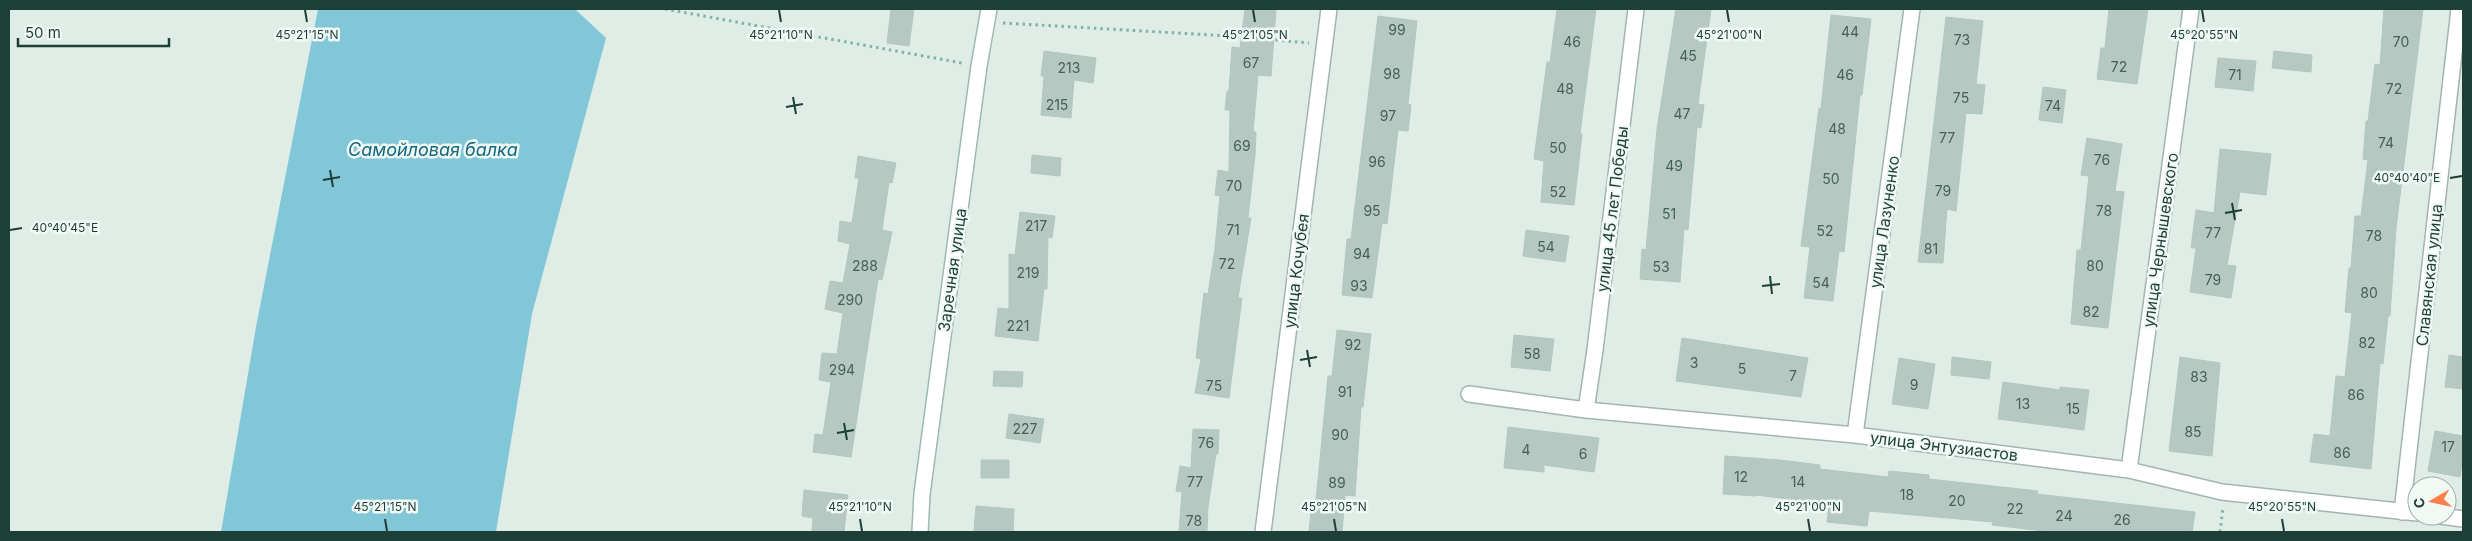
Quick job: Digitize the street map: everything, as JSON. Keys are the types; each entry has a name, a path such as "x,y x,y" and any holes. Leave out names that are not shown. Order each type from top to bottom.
{"street":[{"name":"улица Кочубея","path":"1263,532 1329,9"},
{"name":"улица 45 лет Победы","path":"1586,410 1595,350 1636,9"},
{"name":"улица Лазуненко","path":"1856,434 1912,9"},
{"name":"улица Чернышевского","path":"2129,470 2191,9"},
{"name":"Славянская улица","path":"2414,476 2459,9"},
{"name":"Заречная улица","path":"920,532 922,494 979,66 988,15"},
{"name":"улица Энтузиастов","path":"1469,394 1586,410 1856,434 2129,470 2225,493 2407,512"}],"path":[{"path":"665,9 979,66"},
{"path":"988,15 1324,44"},
{"path":"2220,532 2225,493"}],"water":[{"name":"Самойловая балка","path":"318,9 575,9 606,38 532,314 496,532 221,532 256,327"}],"building":[{"path":"891,9 914,9 909,46 887,43"},
{"path":"1245,9 1276,9 1271,76 1258,75 1253,132 1256,132 1255,155 1248,218 1251,218 1238,298 1242,298 1229,398 1195,393 1201,359 1196,358 1204,293 1208,294 1215,248 1220,196 1215,195 1218,170 1229,172 1230,110 1225,110 1227,91 1229,91 1232,47 1240,48"},
{"path":"1557,9 1596,9 1580,134 1582,134 1574,205 1541,202 1544,161 1534,159 1547,62 1550,62"},
{"path":"1676,9 1711,9 1698,104 1704,105 1701,128 1697,127 1688,230 1684,229 1680,282 1640,279 1642,249 1646,250 1657,129"},
{"path":"2109,9 2148,9 2137,84 2097,79 2101,48 2105,48"},
{"path":"2384,9 2423,9 2396,228 2390,316 2388,316 2383,364 2380,363 2371,469 2310,462 2314,434 2330,436 2336,376 2345,377 2352,313 2345,312 2349,268 2351,268 2355,216 2361,216 2368,160 2363,159 2366,121 2368,121 2375,64 2380,65"},
{"path":"1831,15 1871,19 1862,95 1860,95 1844,252 1839,251 1833,301 1804,298 1810,247 1801,246 1819,108 1821,109"},
{"path":"1378,16 1417,21 1408,104 1411,105 1408,131 1398,130 1387,224 1382,223 1372,298 1342,295 1347,239 1351,239"},
{"path":"1946,17 1983,21 1976,84 1985,85 1982,114 1966,113 1956,211 1947,209 1943,263 1918,262"},
{"path":"1044,51 1096,58 1093,83 1074,80 1071,118 1041,115 1044,76 1041,76"},
{"path":"2274,51 2312,55 2311,72 2272,68"},
{"path":"2218,58 2256,61 2253,91 2215,87"},
{"path":"2043,87 2066,90 2062,123 2039,120"},
{"path":"2087,138 2122,144 2115,191 2124,192 2108,328 2071,324 2077,250 2081,250 2089,176 2081,175"},
{"path":"2220,149 2271,154 2266,195 2240,192 2227,265 2236,266 2231,298 2190,292 2196,248 2191,248 2196,210 2214,213"},
{"path":"1032,155 1061,158 1060,176 1031,173"},
{"path":"858,156 896,163 892,183 889,182 882,230 892,232 882,280 878,279 851,457 813,452 815,434 823,435 831,382 819,380 822,353 837,354 843,313 825,309 830,281 843,283 850,244 838,241 840,221 852,223 859,178 855,178"},
{"path":"1020,212 1055,216 1052,238 1048,237 1047,289 1044,289 1038,341 995,336 998,308 1009,309 1009,254 1015,255"},
{"path":"1526,230 1569,236 1565,262 1523,256"},
{"path":"1337,330 1371,334 1363,407 1361,407 1355,496 1345,495 1342,532 1309,532 1311,511 1315,511 1328,376 1332,376"},
{"path":"1514,335 1554,339 1550,371 1511,367"},
{"path":"1682,338 1808,358 1801,397 1676,381"},
{"path":"2449,355 2463,357 2463,389 2445,387"},
{"path":"1952,357 1991,362 1989,379 1951,375"},
{"path":"2180,357 2220,363 2212,456 2169,451"},
{"path":"1899,358 1935,364 1928,409 1892,404"},
{"path":"994,371 1023,372 1022,387 993,386"},
{"path":"2003,382 2060,390 2060,387 2089,390 2084,430 1998,419"},
{"path":"1009,414 1044,419 1040,443 1006,438"},
{"path":"1508,427 1599,438 1594,472 1544,465 1544,472 1504,468"},
{"path":"1193,429 1219,430 1218,454 1216,454 1208,507 1207,532 1179,532 1182,492 1176,491 1180,466 1191,468"},
{"path":"2435,431 2463,436 2460,477 2428,471"},
{"path":"1725,456 1820,465 1820,469 1888,477 1889,471 1929,475 1929,479 2038,491 2037,494 2195,512 2192,532 2052,532 1992,525 1993,522 1869,511 1867,526 1827,522 1829,504 1756,495 1723,494"},
{"path":"981,460 1009,460 1009,478 981,478"},
{"path":"804,490 848,495 844,532 812,532 813,518 802,516"},
{"path":"976,506 1014,509 1013,532 974,532"}]}
